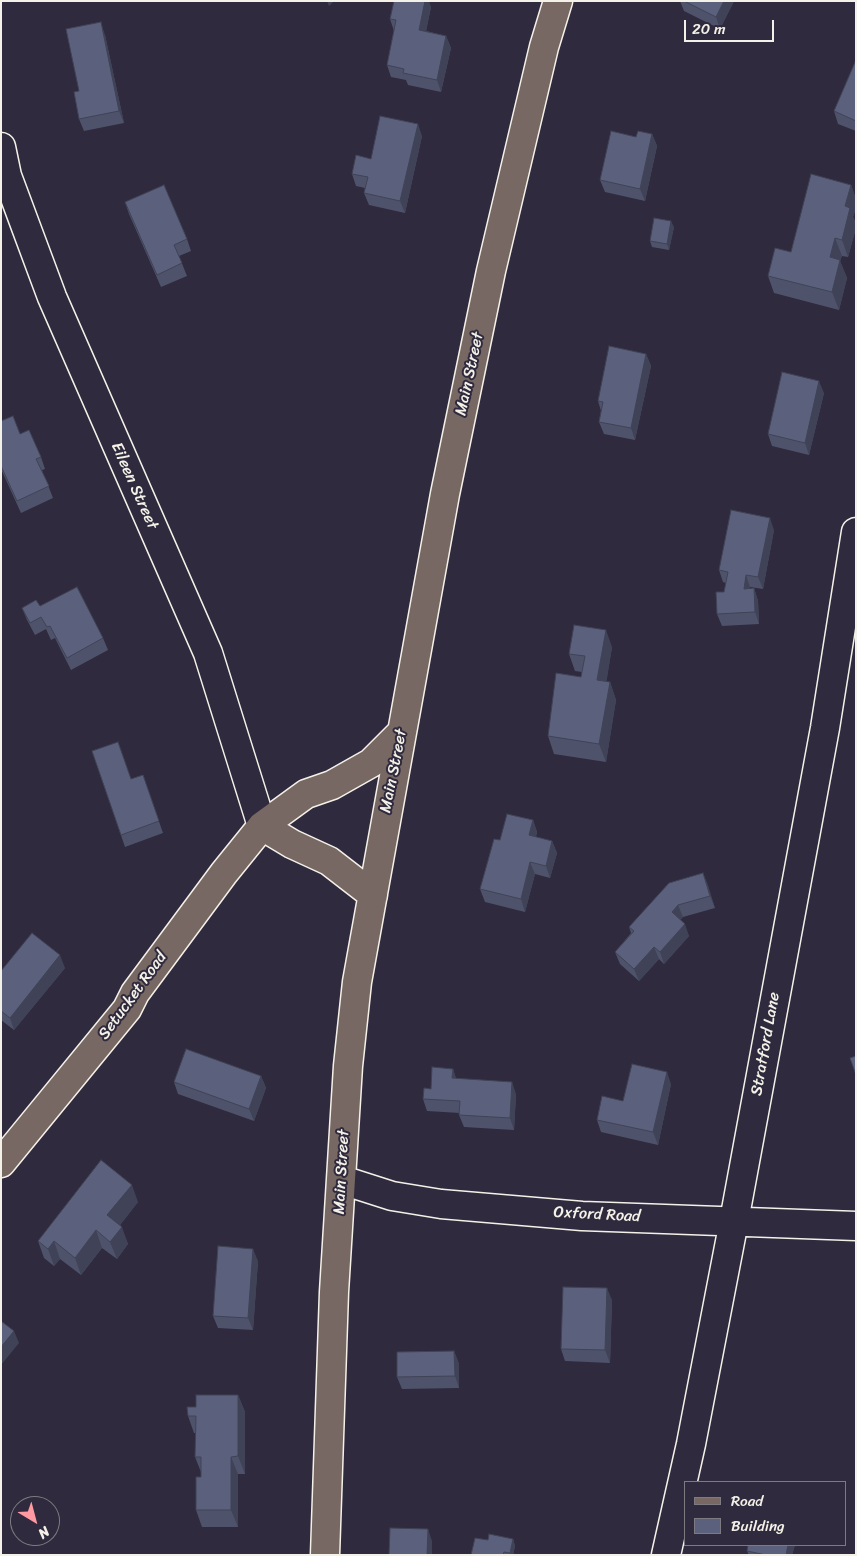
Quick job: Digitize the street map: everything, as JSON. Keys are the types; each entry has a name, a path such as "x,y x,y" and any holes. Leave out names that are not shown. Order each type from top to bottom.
{"main road":[{"name":"Main Street","path":"325,1555 334,1292 349,1057 357,982 445,494 491,271 544,47 558,1"},
{"name":"Setucket Road","path":"1,1164 127,1009 135,993 224,873 262,826 306,794 332,785 371,763 401,733"},
{"path":"262,826 292,844 329,861 373,895"}],"street":[{"name":"Eileen Street","path":"1,147 7,176 52,297 208,653 262,826"},
{"name":"Stratford Lane","path":"666,1555 691,1444 734,1221 825,728 856,532"},
{"name":"Oxford Road","path":"342,1180 392,1196 441,1204 582,1216 856,1226"}],"building":[{"path":"394,1 425,1 419,30 446,36 437,80 403,73 404,69 387,65 396,20 390,19"},
{"path":"684,1 724,1 716,17"},
{"path":"101,22 119,111 79,119 74,92 79,91 66,29"},
{"path":"856,60 856,121 834,111"},
{"path":"380,116 418,124 400,201 364,193 368,177 352,174 356,155 371,159"},
{"path":"611,131 636,137 638,131 652,134 640,189 600,180"},
{"path":"811,174 851,185 845,206 850,208 842,240 835,238 830,257 840,260 832,292 768,276 775,248 791,252"},
{"path":"164,185 187,239 174,245 182,263 157,275 125,202"},
{"path":"654,218 671,221 667,244 650,241"},
{"path":"609,346 646,354 631,428 599,422 603,402 598,401"},
{"path":"782,372 819,381 805,443 768,434"},
{"path":"13,416 20,434 29,430 41,457 36,459 49,486 17,501 1,466 1,421"},
{"path":"731,510 770,518 758,577 746,575 744,589 754,588 755,612 717,614 716,592 724,592 728,572 719,570"},
{"path":"77,587 103,638 67,658 50,626 47,627 41,617 30,623 22,608 36,600 40,606"},
{"path":"574,625 606,630 597,680 610,682 599,744 548,736 556,673 581,677 585,656 569,654"},
{"path":"118,742 131,779 143,775 159,821 121,835 92,751"},
{"path":"507,814 533,820 529,835 552,841 546,866 530,862 521,899 480,889 494,839 500,840"},
{"path":"703,873 710,896 678,905 672,912 685,924 660,952 654,947 634,969 615,952 634,931 629,927 669,883"},
{"path":"32,933 60,955 10,1018 1,1011 1,971"},
{"path":"186,1049 261,1076 249,1109 174,1082"},
{"path":"856,1056 856,1075 850,1058"},
{"path":"632,1064 667,1072 653,1132 597,1120 602,1096 623,1101"},
{"path":"432,1067 453,1069 452,1078 512,1082 510,1118 459,1115 460,1101 423,1099 424,1088 431,1089"},
{"path":"101,1160 132,1185 107,1215 122,1227 110,1242 96,1230 75,1258 54,1241 48,1249 38,1241"},
{"path":"218,1246 253,1249 248,1318 213,1316"},
{"path":"563,1287 607,1288 605,1350 561,1349"},
{"path":"1,1321 14,1331 1,1347"},
{"path":"454,1351 455,1376 397,1377 397,1352"},
{"path":"196,1395 238,1395 238,1456 231,1457 231,1510 196,1510 196,1477 201,1477 201,1457 195,1457 196,1416 188,1416 187,1407 196,1407"},
{"path":"390,1528 428,1529 427,1555 389,1555"},
{"path":"489,1534 513,1539 510,1553 504,1552 503,1555 471,1555 475,1538 488,1540"},
{"path":"748,1546 788,1546 786,1555 766,1555 747,1551"}]}
